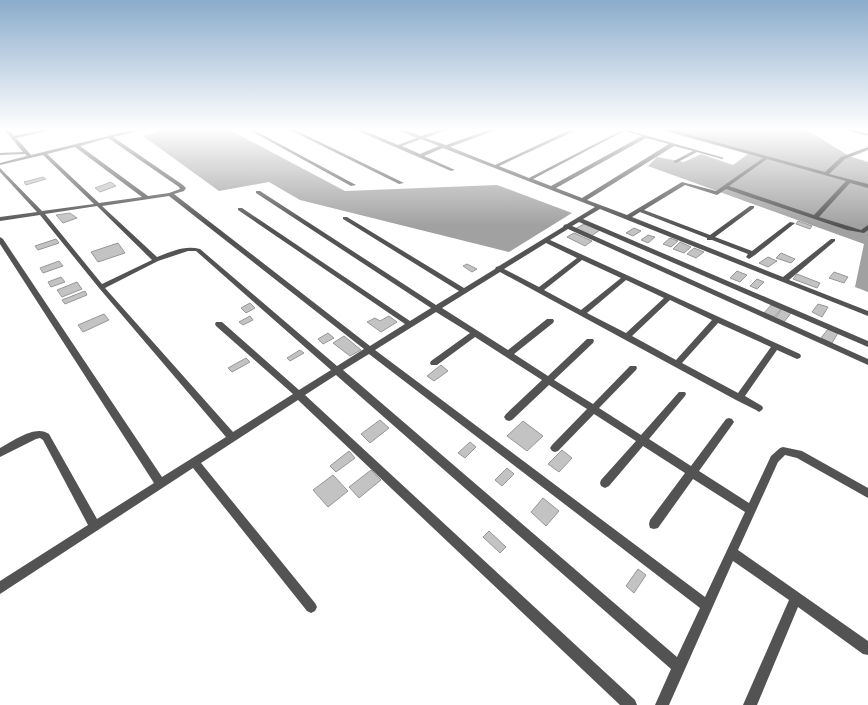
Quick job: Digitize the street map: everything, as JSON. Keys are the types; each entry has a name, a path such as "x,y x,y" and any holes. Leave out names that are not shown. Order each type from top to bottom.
{"street":[{"path":"0,164 10,161"},
{"path":"52,161 156,260"},
{"path":"97,161 146,197"},
{"path":"0,219 170,194 182,190 182,188 143,161"},
{"path":"309,161 353,185"},
{"path":"356,161 401,183"},
{"path":"432,161 453,170"},
{"path":"482,161 700,246 868,314"},
{"path":"496,166 507,161"},
{"path":"530,180 566,161"},
{"path":"552,188 601,161"},
{"path":"583,200 646,161"},
{"path":"628,218 684,183 717,193 761,161"},
{"path":"780,161 868,186"},
{"path":"826,174 840,161"},
{"path":"0,169 41,213 101,287 232,437"},
{"path":"816,218 849,181"},
{"path":"726,187 857,231 862,232 868,227"},
{"path":"258,192 751,510"},
{"path":"170,194 370,350 707,606"},
{"path":"0,588 337,370 498,268 599,207"},
{"path":"700,246 752,207"},
{"path":"240,209 410,324"},
{"path":"640,210 753,254"},
{"path":"345,218 463,290"},
{"path":"578,219 868,344"},
{"path":"742,263 792,223"},
{"path":"566,226 868,362"},
{"path":"0,239 161,484"},
{"path":"544,240 797,356"},
{"path":"784,280 833,240"},
{"path":"101,287 156,260 186,249 193,248 198,250 679,667"},
{"path":"539,290 582,257"},
{"path":"498,268 759,408"},
{"path":"582,313 626,277"},
{"path":"626,337 669,297"},
{"path":"677,364 716,319"},
{"path":"508,354 550,321"},
{"path":"219,324 299,395 630,705"},
{"path":"434,363 475,333"},
{"path":"510,417 590,341"},
{"path":"739,398 776,346"},
{"path":"555,448 633,368"},
{"path":"605,483 643,441 682,394"},
{"path":"654,524 693,473 729,422"},
{"path":"0,453 34,435 42,434 46,437 95,527"},
{"path":"662,705 774,459 783,451 799,454 868,493"},
{"path":"194,462 311,606"},
{"path":"732,553 868,649"},
{"path":"750,705 796,598"}],"shaded area":[{"path":"177,161 288,161 345,191 497,185 572,213 509,252 300,200 269,182 219,191"},
{"path":"653,161 721,161 733,165 739,161 868,162 868,292 855,287 864,244 648,166"}],"building":[{"path":"43,177 46,179 26,185 24,182"},
{"path":"111,182 116,186 100,192 95,188"},
{"path":"70,213 77,218 63,223 56,215"},
{"path":"798,221 812,226 810,229 796,224"},
{"path":"584,224 600,230 591,236 575,229"},
{"path":"634,228 641,231 633,236 626,233"},
{"path":"574,233 592,241 585,246 567,237"},
{"path":"648,235 655,237 648,243 641,240"},
{"path":"670,238 678,241 671,247 663,244"},
{"path":"56,239 59,243 38,250 35,246"},
{"path":"680,242 691,247 684,253 673,249"},
{"path":"118,243 125,253 98,262 91,252"},
{"path":"694,248 704,252 696,258 687,254"},
{"path":"781,253 795,259 791,263 776,258"},
{"path":"768,257 777,261 768,267 759,263"},
{"path":"59,261 63,266 43,273 40,268"},
{"path":"467,264 477,269 472,272 463,266"},
{"path":"737,271 747,275 740,282 730,278"},
{"path":"834,272 848,277 844,283 829,278"},
{"path":"797,274 820,283 817,288 793,279"},
{"path":"61,277 65,282 51,287 48,282"},
{"path":"757,279 764,282 757,289 750,286"},
{"path":"77,282 82,289 62,297 57,290"},
{"path":"85,291 87,295 65,304 62,300"},
{"path":"250,303 255,308 246,313 241,308"},
{"path":"818,304 828,307 822,317 812,312"},
{"path":"771,305 781,309 774,317 764,313"},
{"path":"782,309 791,313 784,322 775,318"},
{"path":"104,314 109,320 83,332 78,325"},
{"path":"250,316 253,320 243,325 239,322"},
{"path":"389,316 397,322 381,332 367,322 375,318 380,321"},
{"path":"828,329 838,333 832,343 821,338"},
{"path":"328,333 334,338 323,344 318,339"},
{"path":"344,336 361,350 350,356 333,343"},
{"path":"300,350 304,353 290,361 287,358"},
{"path":"246,358 250,362 232,372 228,368"},
{"path":"441,365 448,371 434,381 427,376"},
{"path":"380,420 389,428 370,443 361,434"},
{"path":"523,421 543,436 527,451 507,436"},
{"path":"470,442 476,447 465,458 458,453"},
{"path":"562,450 572,458 559,472 548,464"},
{"path":"349,451 355,458 336,472 330,466"},
{"path":"507,468 514,474 502,486 495,480"},
{"path":"371,470 381,480 359,498 349,487"},
{"path":"333,475 348,491 328,507 313,490"},
{"path":"543,498 559,511 546,526 531,512"},
{"path":"489,531 506,547 500,553 483,537"},
{"path":"638,569 646,575 634,593 626,586"}]}
